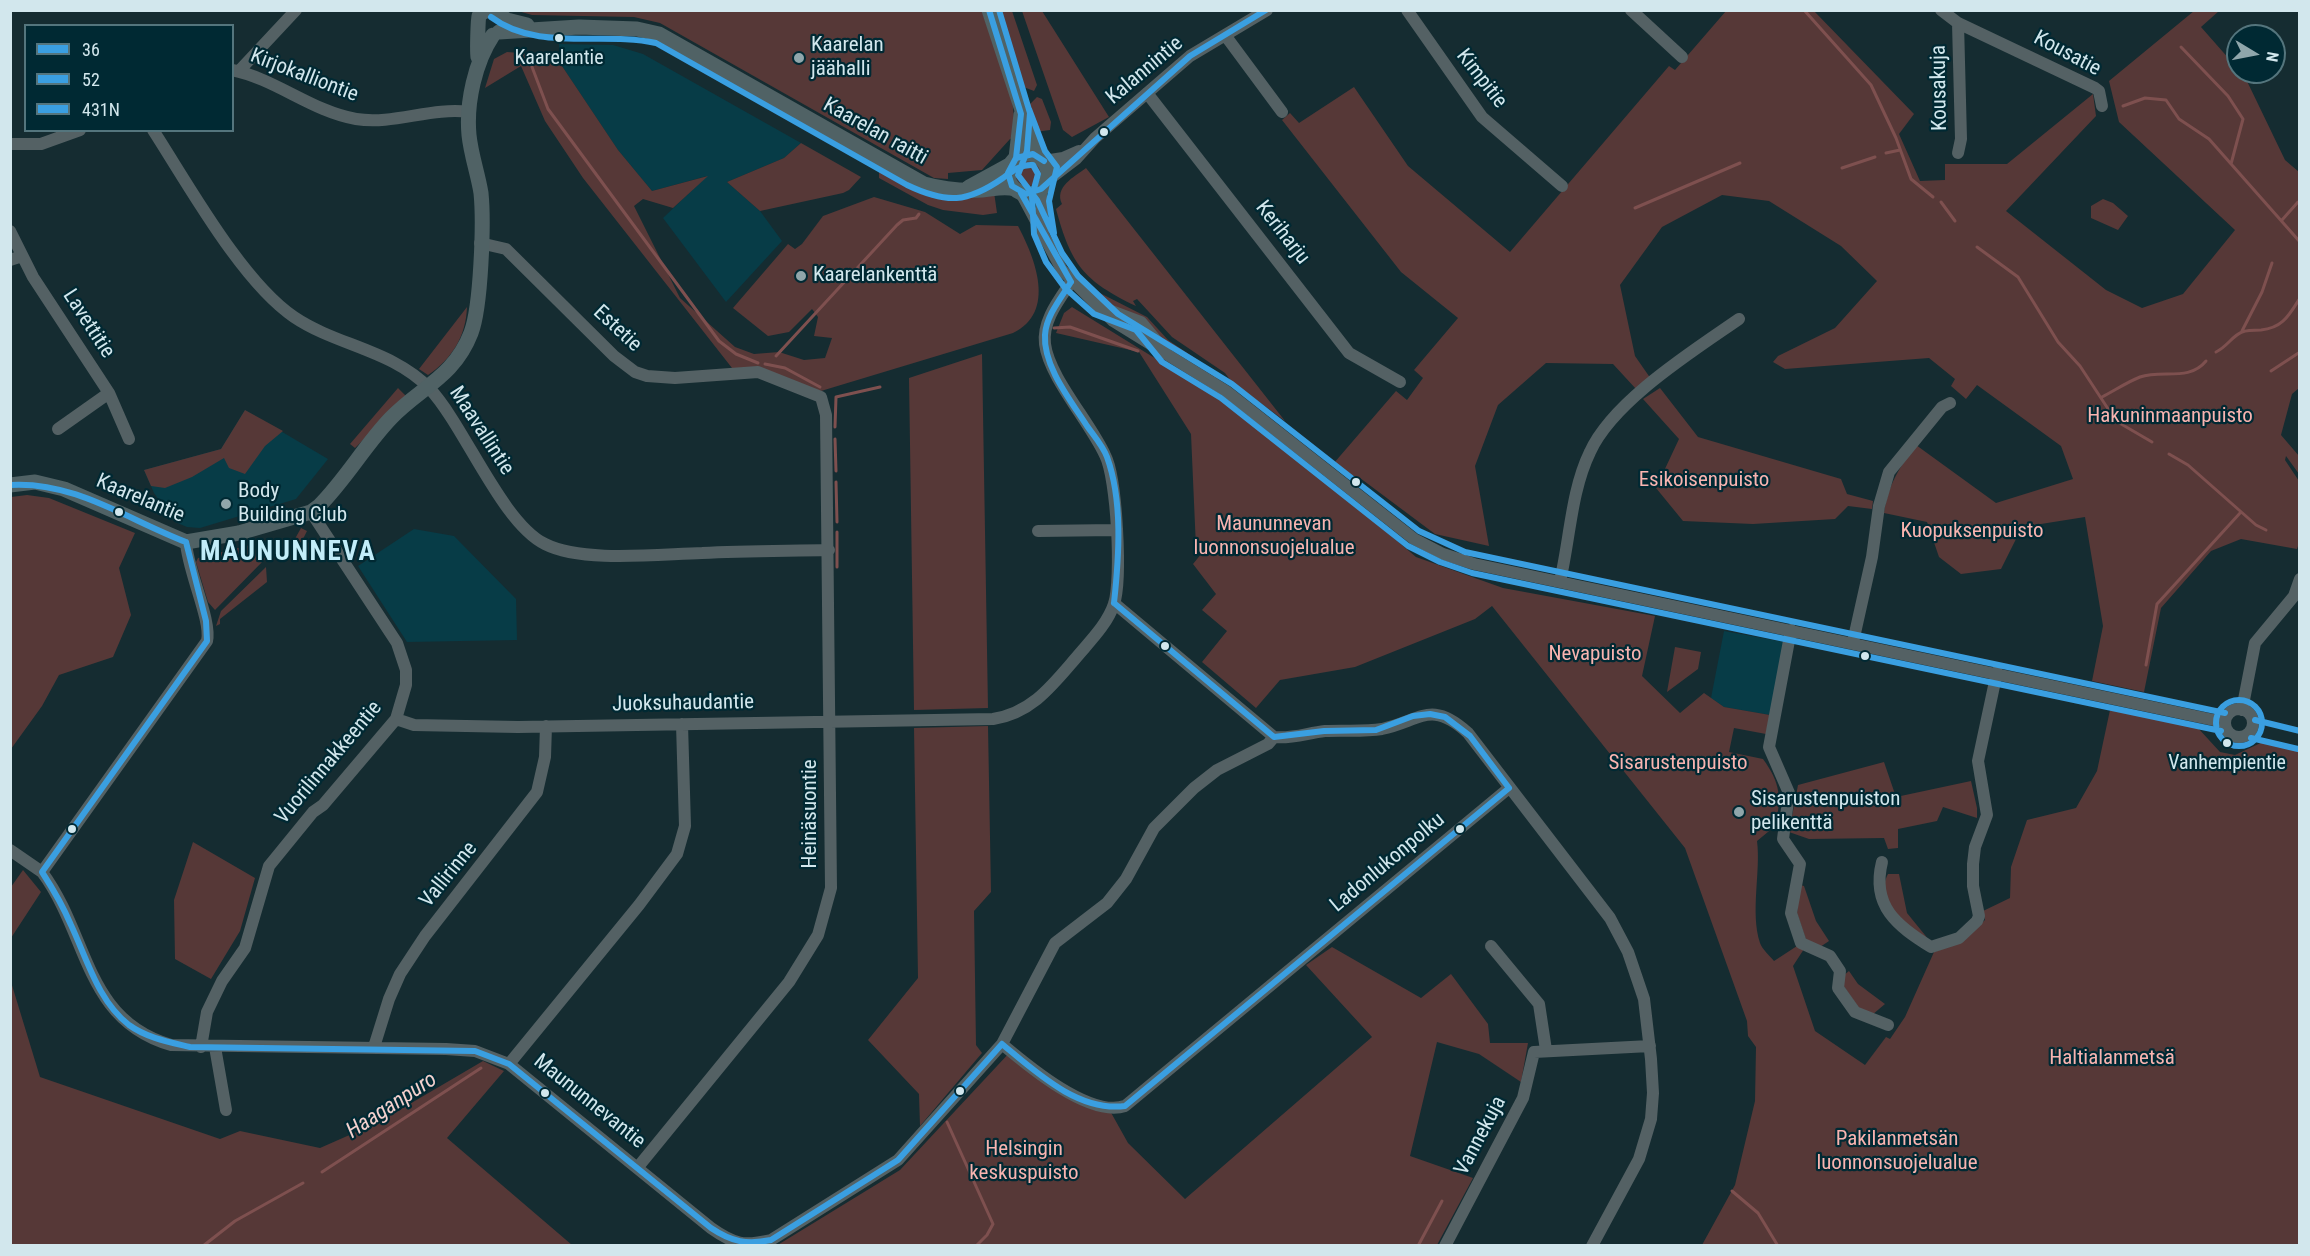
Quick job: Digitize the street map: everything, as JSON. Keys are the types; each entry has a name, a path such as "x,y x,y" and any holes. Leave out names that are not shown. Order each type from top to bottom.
{"main road":[{"path":"989,10 1021,114 1040,159 1048,169 1044,185 1032,194 1018,191 1009,178 1021,114"},
{"path":"491,12 503,25 491,32 478,21 491,12"},
{"name":"Kaarelan raitti","path":"491,12 533,28"},
{"name":"Kaarelan raitti","path":"491,32 533,28 637,28 659,34 924,184 949,189 1018,191"},
{"name":"Kaarelantie","path":"10,485 35,482 64,489 186,542 239,533 311,512 331,494 392,417 429,388 455,363 471,333 477,305 481,195 470,141 469,112 479,63 491,32"},
{"path":"966,189 1028,154 1040,159"}],"street":[{"path":"236,70 297,10"},
{"name":"Kalannintie","path":"1044,185 1190,56 1267,10"},
{"name":"Kimpitie","path":"1407,10 1482,117 1562,186"},
{"path":"1631,10 1682,57"},
{"name":"Kousatie","path":"1941,10 1959,23 2095,88 2099,92 2102,106"},
{"name":"Kousakuja","path":"1958,153 1961,139 1959,23"},
{"path":"1225,35 1282,112"},
{"name":"Kirjokalliontie","path":"236,70 311,104 358,119 393,119 443,110 469,112"},
{"name":"Keriharju","path":"1147,93 1349,353 1400,382"},
{"path":"10,144 41,144 74,132"},
{"name":"Maavallintie","path":"154,132 225,240 261,287 294,317 403,366 429,388 466,440 505,504 543,543 567,551 607,555 829,550"},
{"name":"Kalannintie","path":"1040,159 1063,158 1083,149"},
{"path":"1044,185 1044,232"},
{"path":"1018,191 1044,232 1054,258 1071,282 1113,321 1226,391 1423,545 1463,561 1997,672 2223,722"},
{"name":"Lavettitie","path":"10,231 16,258 109,393 129,439"},
{"name":"Estetie","path":"480,243 506,249 614,356 635,372 647,376 675,378 758,372 821,397"},
{"name":"Juoksuhaudantie","path":"396,719 414,725 546,726 993,719 1020,712 1040,699 1053,685 1104,624 1114,603 1114,486 1106,455 1051,366 1046,352 1045,336 1048,322 1071,282"},
{"path":"1560,581 1582,474 1589,452 1606,424 1632,399 1739,319"},
{"path":"58,429 109,393"},
{"name":"Heinäsuontie","path":"638,1167 789,982 818,935 831,888 829,550 826,415 821,397"},
{"path":"1853,642 1872,557 1879,506 1889,472 1942,407 1950,403"},
{"name":"Vuorilinnakkeentie","path":"201,1047 207,1012 222,981 245,948 269,866 313,812 323,805 396,719 406,685 406,670 397,643 311,512"},
{"path":"1038,531 1115,530"},
{"path":"10,850 42,872 207,641 207,628 187,561 186,542"},
{"path":"2242,710 2255,643 2294,596 2300,579"},
{"path":"1114,603 1274,737 1292,738 1323,732 1382,728 1413,716 1435,714 1451,720 1468,733 1599,903 1619,933 1644,999 1650,1046 1653,1105 1639,1159 1592,1245"},
{"path":"1791,630 1769,747 1789,793 1783,839 1800,864 1792,896 1792,916 1801,944 1830,956 1835,963 1840,971 1838,987 1855,1012 1888,1025"},
{"path":"1882,861 1879,874 1883,905 1902,930 1931,947 1959,938 1977,921 1979,916 1973,886 1974,855 1987,815 1978,762 1997,672"},
{"path":"2242,710 2252,719 2253,729 2247,736 2240,738 2232,735 2223,722 2230,711 2242,710"},
{"path":"509,1064 639,905 677,854 685,826 682,724"},
{"name":"Vallirinne","path":"374,1047 400,974 425,936 537,792 545,757 546,726"},
{"name":"Maununnevantie","path":"42,872 55,890 99,988 116,1013 137,1031 171,1045 201,1047 374,1047 475,1051 509,1064 727,1240 748,1245 771,1240 898,1160 1002,1044 1054,943 1107,903 1125,879 1154,828 1194,788 1217,770 1268,744 1274,737"},
{"name":"Ladonlukonpolku","path":"1002,1044 1080,1099 1109,1109 1125,1106 1509,788"},
{"path":"1491,946 1539,1004 1546,1050 1650,1046"},
{"path":"215,1047 226,1110"},
{"name":"Vannekuja","path":"1445,1245 1523,1098 1532,1056 1537,1051 1546,1050"}],"shaded area":[{"path":"559,44 613,45 643,54 801,143 784,158 727,182 760,211 782,241 726,302 663,218 707,176 652,191 618,150 560,63"},
{"path":"245,410 328,459 296,499 200,528 187,527 175,522 154,493 144,470 221,449"},
{"path":"414,529 454,536 516,599 517,640 407,642 358,566"},
{"path":"1724,631 1784,642 1770,715 1724,707 1711,698"}],"green space":[{"path":"518,11 982,11 1012,98 1016,137 1010,139 982,170 948,173 948,179 934,178 660,23 634,17 532,15"},
{"path":"996,11 1012,11 1037,85 1034,91 1021,86"},
{"path":"1022,11 1042,11 1109,117 1072,137 1063,130"},
{"name":"Hakuninmaanpuisto","path":"1726,11 1814,11 1914,114 1899,134 1920,181 1945,180 1945,164 2007,164 2093,94 2096,116 2006,211 2106,290 2142,308 2183,294 2235,230 2119,122 2109,81 2194,11 2219,11 2201,27 2226,55 2226,84 2248,84 2285,160 2299,172 2299,388 2292,394 2281,435 2299,456 2299,474 2286,456 2285,460 2299,481 2299,543 2297,549 2241,539 2211,551 2161,608 2144,692 2092,681 2103,626 2085,517 2022,527 2001,569 1961,574 1939,557 1927,522 1884,513 1895,477 1916,445 1996,503 2073,479 2061,446 1977,385 1966,399 1951,386 1955,379 1929,358 1785,369 1773,362 1778,356 1835,328 1877,281 1841,246 1769,201 1722,195 1662,227 1620,285 1635,356 1651,379 1636,389 1613,364 1546,363 1498,405 1475,466 1489,546 1435,534 1360,478 1345,473 1334,463 1396,391 1407,400 1423,378 1414,370 1458,318 1401,272 1282,120 1290,113 1299,123 1354,87 1408,166 1510,252 1669,66 1675,70"},
{"path":"507,52 546,55 560,63 618,150 652,191 708,176 673,208 643,199 634,206 680,298 735,347 754,354 779,352 804,360 825,358 832,338 814,336 818,317 812,309 789,332 768,336 733,308 788,244 795,249 802,244 823,216 874,197 925,212 960,234 976,225 1018,226 1031,253 1035,268 1038,298 1035,312 1027,324 1013,333 821,391 732,368 583,178 545,121 521,66 485,88 494,59"},
{"path":"1037,97 1042,99 1051,122 1050,130 1035,132 1028,106"},
{"path":"801,143 861,177 843,193 760,211 727,182 784,158"},
{"path":"1028,160 1037,164 1041,173 1037,182 1028,186 1019,182 1015,173 1019,164"},
{"path":"884,167 924,188 948,196 976,196 994,192 997,213 983,215 943,210 928,205 879,178 879,172"},
{"path":"1086,168 1285,421 1231,381 1225,373 1172,337 1137,299 1133,301 1136,306 1118,297 1082,269 1074,258 1056,209 1062,204 1061,192 1066,183"},
{"path":"2103,199 2113,203 2128,216 2118,230 2091,218 2091,206"},
{"path":"1074,269 1096,291 1147,317 1168,340 1205,365 1219,380 1095,296 1070,270"},
{"path":"467,307 461,337 451,354 428,375 419,369"},
{"name":"Haltialanmetsä","path":"1072,307 1213,394 1368,516 1416,557 1503,588 1655,616 1642,676 1680,713 1704,693 1724,707 1770,715 1766,734 1734,728 1729,752 1763,759 1769,767 1778,792 1779,800 1774,827 1757,841 1756,918 1760,943 1774,961 1797,946 1804,949 1793,966 1815,1031 1865,1065 1886,1037 1890,1039 1905,1017 1934,952 1962,941 1985,920 1983,911 2010,898 2011,867 2027,820 2076,808 2097,771 2110,710 2198,728 2220,752 2235,755 2267,740 2299,747 2299,1245 1702,1245 1735,1185 1755,1101 1756,1047 1748,1036 1747,1021 1685,848 1492,606 1475,619 1355,667 1280,680 1256,708 1202,662 1227,631 1202,610 1216,594 1193,564 1202,553 1196,548 1191,434 1139,352 1056,333 1064,313"},
{"path":"982,354 988,708 914,710 909,378"},
{"path":"398,388 407,397 355,448 350,444"},
{"name":"Esikoisenpuisto","path":"1660,388 1698,437 1841,479 1847,494 1873,501 1872,509 1848,506 1835,519 1753,524 1683,521 1656,488 1679,439 1643,399"},
{"path":"245,410 283,431 265,446 245,474 229,468 224,458 192,477 165,488 151,486 144,470 221,449"},
{"path":"27,495 49,498 135,533 119,568 131,615 113,657 59,675 42,706 11,749 11,497"},
{"path":"301,528 307,531 303,539 307,543 313,541 320,552 316,558 299,558 291,546"},
{"path":"254,544 257,555 265,552 265,559 215,610 208,602 196,562 198,558"},
{"path":"266,567 267,582 220,619 220,624 216,626 221,611"},
{"path":"1675,647 1701,652 1698,669 1667,692"},
{"path":"988,726 991,892 974,911 976,1045 982,1053 920,1126 919,1094 868,1040 918,978 914,728"},
{"path":"1884,762 1896,797 1971,781 1977,818 1943,807 1937,821 1898,829 1898,848 1888,849 1884,838 1809,839 1789,832 1798,785"},
{"path":"193,842 255,878 240,931 211,979 175,959 174,900"},
{"path":"23,870 41,892 11,938 11,887"},
{"path":"1888,874 1899,874 1907,913 1929,940 1902,922 1889,905 1885,895"},
{"path":"1800,885 1804,886 1816,921 1829,941 1820,947 1806,940 1797,913"},
{"name":"Helsingin keskuspuisto","path":"1332,947 1421,998 1451,974 1488,1024 1490,1043 1528,1043 1521,1082 1479,1054 1437,1042 1410,1156 1473,1178 1437,1245 776,1246 900,1170 1011,1051 1039,1072 1109,1109 1128,1143 1185,1199 1372,1037 1306,965"},
{"path":"1849,971 1858,984 1885,1004 1872,1015 1860,1010 1843,985 1844,975"},
{"path":"11,982 40,1077 220,1139 240,1131 320,1148 379,1122 483,1061 504,1071 447,1138 572,1245 11,1245"}],"waterway":[{"path":"1804,10 1871,85 1896,138 1911,179 1933,197"},
{"path":"2181,47 2228,96 2243,119 2231,164"},
{"path":"529,59 548,109 719,341 736,354 758,363"},
{"path":"2123,106 2145,98 2166,100 2179,119 2209,139 2300,242"},
{"path":"1886,153 1900,150"},
{"path":"1842,168 1875,157"},
{"path":"1635,208 1740,163"},
{"path":"1941,202 1955,221"},
{"path":"2282,220 2298,202"},
{"path":"776,356 897,225 903,220 916,218 919,214"},
{"path":"1977,247 2018,277 2058,342 2080,366 2116,421 2152,442"},
{"path":"2242,331 2262,292 2272,263"},
{"path":"2216,352 2242,332 2275,327 2289,315 2300,298"},
{"path":"1054,328 1070,327 1138,351"},
{"path":"2271,371 2300,352"},
{"path":"2102,397 2140,377 2192,371 2206,361"},
{"path":"765,364 785,368 820,387"},
{"path":"835,427 836,397 880,387"},
{"path":"835,439 836,471"},
{"path":"2169,454 2188,465 2256,525 2266,530"},
{"path":"836,482 837,522"},
{"path":"2146,665 2157,604 2241,512"},
{"path":"837,532 837,567"},
{"name":"Haaganpuro","path":"322,1172 481,1068"},
{"path":"947,1122 993,1224 987,1235 976,1246"},
{"name":"Haaganpuro","path":"203,1246 235,1221 303,1183"},
{"path":"1732,1191 1758,1213 1778,1246"},
{"path":"1418,1246 1442,1201"}],"transit line":[{"name":"36","path":"989,10 1021,114 1016,158"},
{"name":"431N","path":"999,10 1030,113 1027,151 1018,175 1037,200 1062,253 1078,276 1118,314 1232,384 1419,531 1465,552 2225,713"},
{"name":"36","path":"1044,161 1033,154 1016,158 1008,173 1012,186 1026,194 1041,189 1190,56 1266,10"},
{"name":"52","path":"491,17 509,28 529,34 571,39 636,40 656,43 907,185 934,195 945,198 967,196 990,186 1017,168 1033,165 1038,174 1032,196 1034,234 1046,262 1065,288 1094,314 1136,330 1162,362 1221,398 1408,546 1440,562 1472,573 2221,731"},
{"name":"431N","path":"1029,109 1045,151 1057,167 1049,201 1054,233"},
{"name":"36","path":"1021,193 1071,282"},
{"name":"36","path":"1071,282 1048,321 1045,335 1046,347 1048,359 1059,383 1103,449 1112,474 1118,510 1114,603"},
{"name":"36","path":"10,485 34,485 79,495 186,542"},
{"name":"36","path":"186,542 206,621 207,641 42,872 65,911 101,992 118,1015 129,1025 158,1039 190,1047 475,1051 509,1064 711,1228 733,1239 747,1242 771,1240 898,1160 1002,1044"},
{"name":"36","path":"1114,603 1274,737 1324,731 1376,730 1413,716 1430,714 1445,717 1470,736 1509,788"},
{"name":"52","path":"2244,700 2256,706 2261,714 2262,723 2261,732 2256,740 2248,745 2234,746 2222,740 2217,732 2216,718 2222,706 2230,701 2244,700"},
{"name":"431N","path":"2255,720 2300,731"},
{"name":"52","path":"2251,738 2298,749"},
{"name":"36","path":"1002,1044 1043,1078 1074,1096 1091,1103 1125,1106 1509,788"}],"place":[{"name":"Kaarelantie","path":"559,38"},
{"name":"Kaarelan jäähalli","path":"799,58"},
{"name":"Kaarelankenttä","path":"801,276"},
{"name":"Body Building Club","path":"226,504"},
{"name":"Vanhempientie","path":"2227,743"},
{"name":"Sisarustenpuiston pelikenttä","path":"1739,812"}],"district":[{"name":"MAUNUNNEVA","path":"288,553"}],"park label":[{"name":"Kuopuksenpuisto","path":"1972,532"},
{"name":"Maununnevan luonnonsuojelualue","path":"1274,537"},
{"name":"Nevapuisto","path":"1595,655"},
{"name":"Sisarustenpuisto","path":"1678,764"},
{"name":"Pakilanmetsän luonnonsuojelualue","path":"1897,1152"}]}
